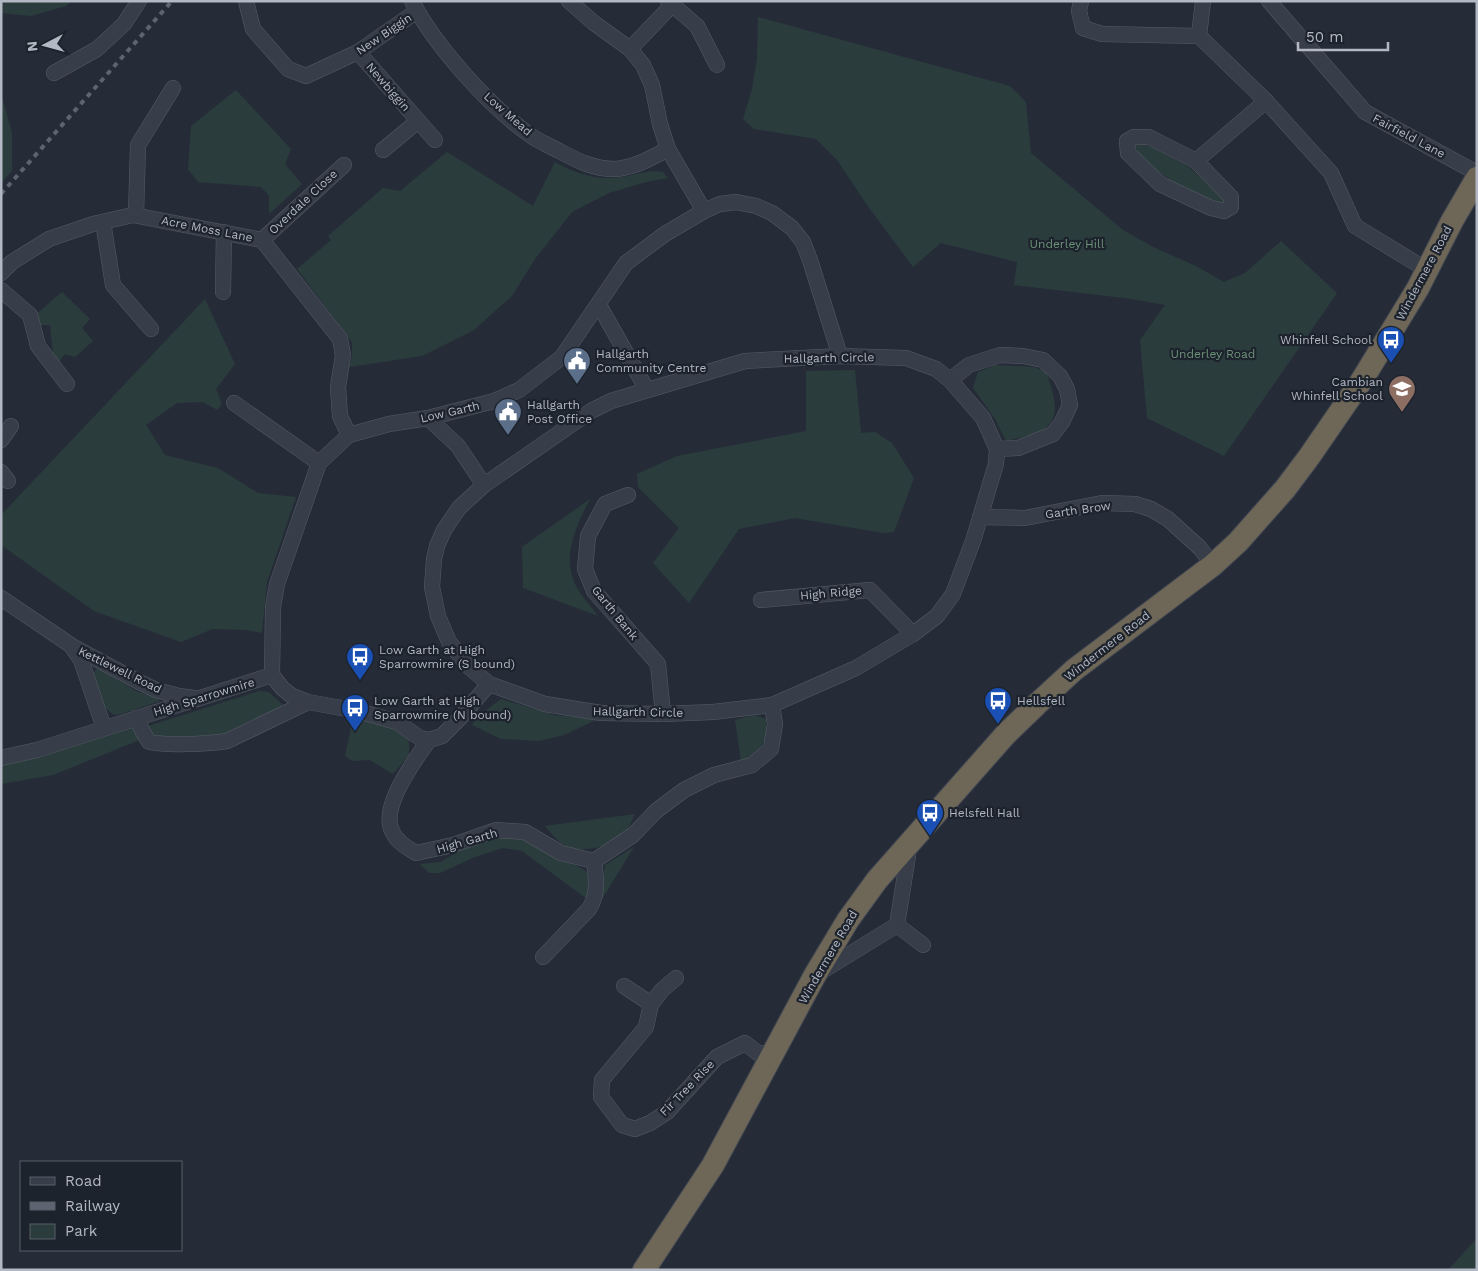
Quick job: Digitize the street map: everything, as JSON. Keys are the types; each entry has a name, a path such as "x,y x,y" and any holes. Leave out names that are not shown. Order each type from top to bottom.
{"highway":[{"name":"Windermere Road","path":"644,1270 713,1166 815,975 848,920 877,880 1006,734 1074,670 1213,565 1238,542 1285,489 1362,380 1427,270 1477,178"}],"street":[{"path":"54,73 97,49 124,24 139,1"},
{"name":"New Biggin","path":"246,1 253,29 288,69 306,76 358,52 415,6"},
{"path":"569,1 630,49 643,65 652,85 660,124 668,149 704,211"},
{"path":"1081,1 1079,11 1083,28 1102,34 1199,36 1266,101 1331,173 1355,226 1427,270"},
{"path":"1199,36 1203,1"},
{"name":"Fairfield Lane","path":"1270,1 1364,112 1477,173"},
{"path":"630,49 670,3 697,26 717,65"},
{"name":"Low Mead","path":"415,6 437,40 461,69 494,104 531,136 585,164 614,169 641,164 668,149"},
{"name":"Newbiggin","path":"358,52 435,140"},
{"path":"136,215 138,145 172,88"},
{"path":"1196,161 1266,101"},
{"name":"Newbiggin","path":"383,150 418,121"},
{"path":"1134,137 1149,137 1196,161 1231,197 1231,207 1224,211 1211,208 1160,184 1128,153 1127,141 1134,137"},
{"name":"Overdale Close","path":"262,240 344,165"},
{"name":"Low Garth","path":"272,675 273,607 277,584 319,463 349,436 390,424 428,418 494,401 519,390 562,357 626,263 665,234 704,211 720,204 736,202 756,206 772,213 792,228 803,242 810,260 840,356"},
{"name":"Acre Moss Lane","path":"1,273 12,262 49,239 103,222 136,215 262,240 340,339 343,355 338,387 340,416 349,436"},
{"path":"103,222 113,284 151,329"},
{"path":"224,232 224,292"},
{"path":"1,290 30,314 38,346 67,384"},
{"path":"599,305 647,390"},
{"path":"950,380 969,365 1000,355 1023,356 1043,360 1060,376 1067,389 1070,405 1062,422 1053,434 1018,448 997,449"},
{"name":"Hallgarth Circle","path":"840,356 906,358 936,369 950,380 983,418 997,449 991,486 980,516 974,541 953,594 937,616 913,634 856,668 772,705 713,712 663,714 601,713 545,704 489,684 468,666 449,642 438,616 432,587 434,559 444,530 472,494 484,485 591,411 611,401 744,361 840,356"},
{"path":"234,403 319,463"},
{"path":"428,418 458,446 484,485"},
{"path":"1,440 11,426"},
{"name":"Garth Bank","path":"628,495 605,504 588,536 585,569 594,591 658,664 663,714"},
{"name":"Garth Brow","path":"980,516 1025,518 1102,504 1135,504 1151,509 1168,519 1200,548 1213,565"},
{"name":"High Ridge","path":"761,600 870,590 913,634"},
{"name":"Kettlewell Road","path":"1,598 72,646 156,690 179,696 199,698"},
{"name":"Kettlewell Road","path":"72,646 81,660 104,728"},
{"path":"272,675 282,688 292,696 308,702 358,711 398,722 420,738 429,740"},
{"name":"High Sparrowmire","path":"1,758 37,750 272,675"},
{"name":"High Garth","path":"489,684 442,736 429,740 405,775 389,813 391,832 400,843 416,853 453,845 496,830 525,832 561,853 594,861"},
{"name":"High Sparrowmire","path":"136,718 149,742 159,744 217,742 227,741 308,702"},
{"path":"543,957 590,909 597,886 594,861 633,835 656,811 684,790 714,775 752,765 771,749 775,724 772,705"},
{"path":"897,926 908,845"},
{"path":"897,926 923,945"},
{"path":"815,975 897,926"},
{"name":"Fir Tree Rise","path":"676,978 662,990 651,1004 646,1027 602,1080 602,1097 622,1125 634,1129 650,1124 666,1112 717,1057 745,1043 759,1054 771,1057"},
{"path":"624,986 651,1004"}],"green space":[{"path":"1,1 72,1 66,6 31,16 1,13"},
{"path":"758,17 1010,86 1026,102 1031,153 1123,230 1224,282 1245,273 1281,241 1337,293 1224,456 1147,418 1140,340 1165,305 1132,299 1014,285 1017,262 941,243 913,267 867,205 837,160 816,139 754,129 743,119 752,89 757,59"},
{"path":"236,90 291,149 285,164 302,184 269,214 269,196 261,187 198,182 188,169 191,126"},
{"path":"1,93 12,133 12,171 1,183"},
{"path":"1138,143 1152,147 1189,167 1224,201 1220,204 1189,194 1140,158 1135,146"},
{"path":"447,152 533,206 555,162 573,171 590,176 608,178 654,171 663,172 668,178 646,182 609,193 572,212 535,259 512,296 474,330 422,356 349,367 352,356 352,342 297,269 331,240 328,236 383,188 400,191"},
{"path":"62,292 90,319 82,328 93,341 75,357 65,354 58,363 53,354 50,325 38,325 33,317"},
{"path":"205,299 235,364 216,389 222,404 217,410 203,402 177,403 146,425 165,455 218,468 258,493 296,497 267,582 262,633 247,630 213,629 181,642 94,611 1,545 1,515"},
{"path":"995,365 1034,367 1046,371 1055,404 1052,420 1048,426 1032,434 1006,441 995,419 973,388 978,372"},
{"path":"855,370 861,433 875,432 892,443 914,478 894,532 883,533 795,518 739,529 689,603 653,563 679,528 638,487 637,474 677,456 806,431 806,371"},
{"path":"590,499 572,540 570,562 575,584 598,616 523,588 522,547"},
{"path":"96,669 101,670 138,692 157,698 160,701 114,715 103,706 92,675"},
{"path":"259,691 269,692 285,707 219,737 158,740 145,727"},
{"path":"501,699 554,715 598,719 564,735 539,741 501,739 472,725 476,718"},
{"path":"755,715 766,719 765,740 759,750 741,762 735,720"},
{"path":"353,718 393,727 409,736 409,755 393,774 370,760 352,761 345,756"},
{"path":"136,726 142,739 53,775 1,784 1,763"},
{"path":"635,814 626,832 621,837 591,849 575,849 564,845 545,826"},
{"path":"501,835 525,838 555,858 586,871 591,878 587,899 522,851 503,848 475,857 440,873 429,873 420,864 441,862 461,849"},
{"path":"634,847 599,904 605,865"},
{"path":"1477,1238 1477,1270 1448,1270"}],"railway":[{"path":"1,194 172,1"}],"place":[{"name":"Whinfell School","path":"1391,364"},
{"name":"Hallgarth Community Centre","path":"577,385"},
{"name":"Cambian Whinfell School","path":"1402,413"},
{"name":"Hallgarth Post Office","path":"508,436"},
{"name":"Low Garth at High Sparrowmire (S bound)","path":"360,681"},
{"name":"Hellsfell","path":"998,725"},
{"name":"Low Garth at High Sparrowmire (N bound)","path":"355,732"},
{"name":"Helsfell Hall","path":"930,837"}],"park label":[{"name":"Underley Hill","path":"1067,244"},
{"name":"Underley Road","path":"1213,354"}]}
